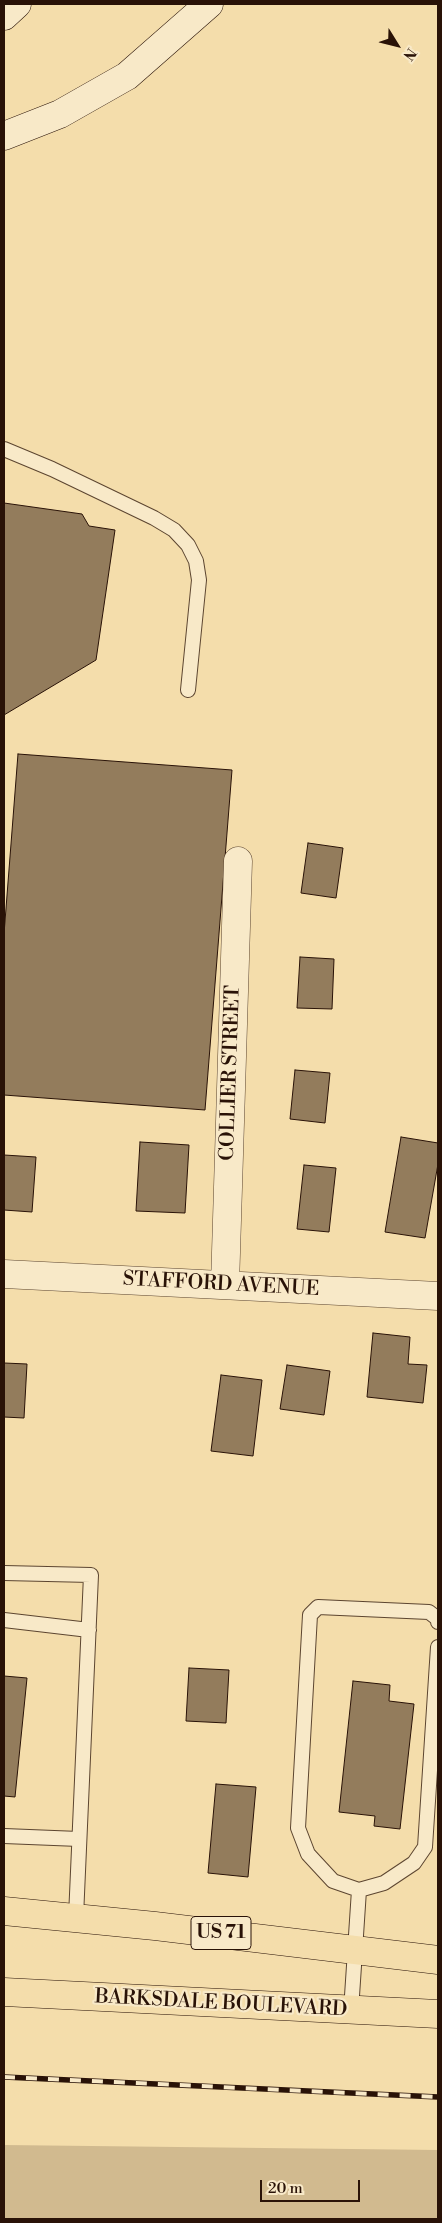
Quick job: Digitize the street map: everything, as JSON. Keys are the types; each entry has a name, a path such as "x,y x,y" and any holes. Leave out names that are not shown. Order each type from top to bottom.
{"main road":[{"name":"US 71","path":"4,1911 76,1917 438,1960"},
{"name":"BARKSDALE BOULEVARD","path":"4,1992 438,2014"}],"street":[{"path":"4,16 17,4"},
{"path":"4,136 60,114 127,76 209,4"},
{"name":"COLLIER STREET","path":"225,1286 238,861"},
{"name":"STAFFORD AVENUE","path":"4,1274 438,1296"}],"lane":[{"path":"4,449 52,469 154,518 174,530 188,545 196,562 199,580 188,690"},
{"path":"4,1573 91,1575 76,1917"},
{"path":"438,1622 438,1619 429,1612 318,1606 310,1615 298,1828 308,1854 333,1880 359,1890 384,1883 414,1863 425,1847 438,1647"},
{"path":"4,1620 89,1630"},
{"path":"4,1836 79,1839"},
{"path":"351,2011 359,1890"}],"shaded area":[{"path":"4,2145 438,2150 438,2219 4,2219"}],"building":[{"path":"4,503 82,514 89,526 115,530 96,660 4,715"},
{"path":"18,754 232,770 205,1110 4,1095 4,934"},
{"path":"308,843 343,848 336,898 301,893"},
{"path":"300,957 334,959 332,1009 297,1008"},
{"path":"295,1070 330,1073 325,1123 290,1119"},
{"path":"401,1137 438,1143 438,1164 425,1238 385,1232"},
{"path":"140,1142 189,1145 185,1213 136,1211"},
{"path":"4,1155 36,1157 32,1212 4,1210"},
{"path":"304,1165 336,1168 329,1232 297,1229"},
{"path":"373,1333 410,1337 408,1364 427,1365 423,1403 367,1397"},
{"path":"4,1363 27,1364 24,1418 4,1417"},
{"path":"287,1365 330,1371 324,1415 280,1409"},
{"path":"221,1375 262,1380 253,1456 211,1451"},
{"path":"189,1668 229,1670 226,1723 186,1721"},
{"path":"4,1676 27,1678 15,1797 4,1796"},
{"path":"353,1681 390,1685 389,1701 414,1704 400,1829 374,1826 375,1816 339,1812"},
{"path":"216,1784 256,1787 248,1877 208,1873"}],"railway":[{"path":"4,2077 438,2097"}]}
